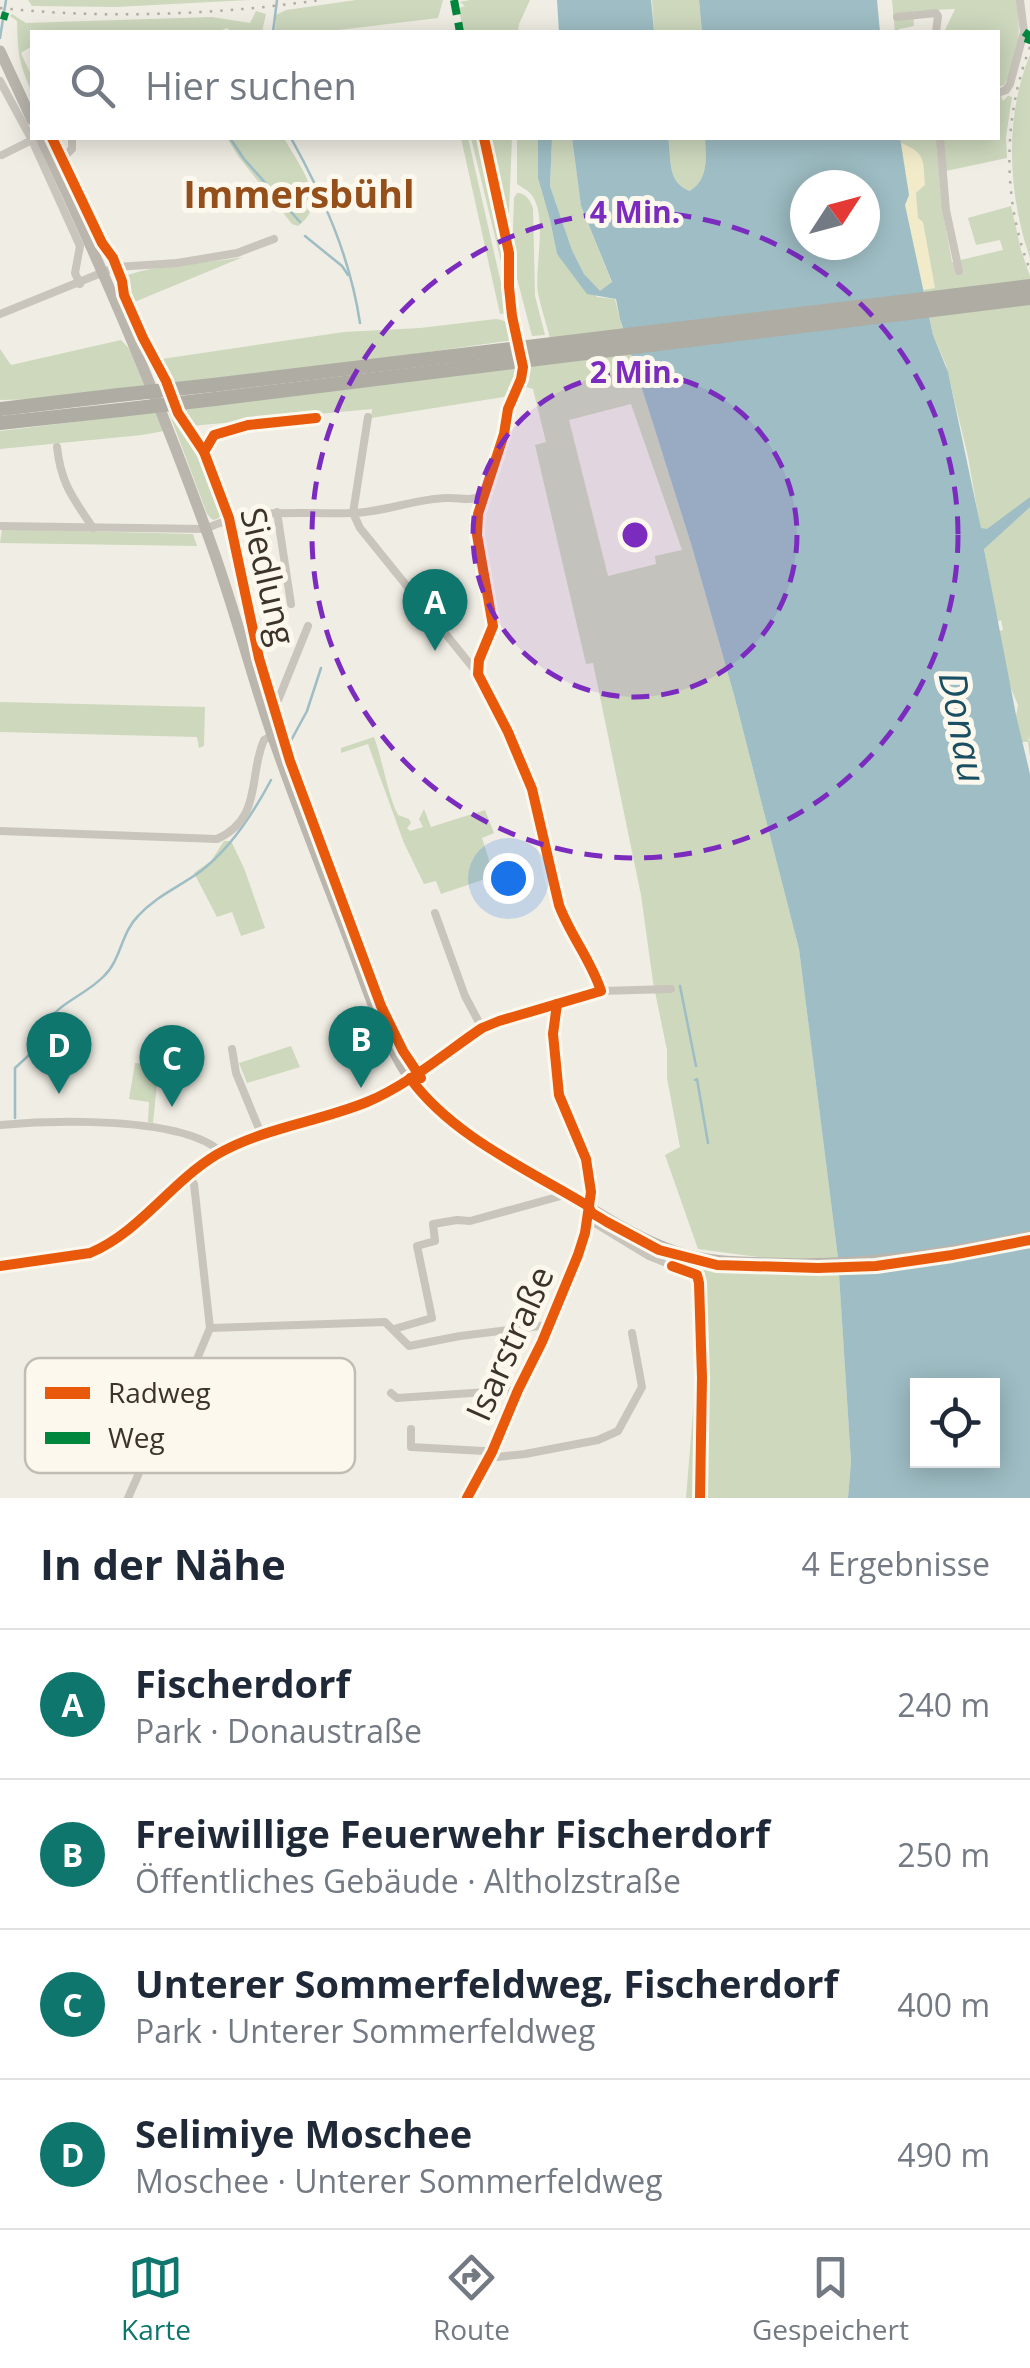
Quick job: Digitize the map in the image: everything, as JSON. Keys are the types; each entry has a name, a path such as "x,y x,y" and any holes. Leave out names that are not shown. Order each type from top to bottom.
{"highway":[{"path":"0,423 120,403 1030,286"},
{"path":"498,356 1030,298"},
{"path":"0,409 120,403"}],"main road":[{"path":"0,50 30,116"},
{"path":"37,140 53,163 140,358 205,529 269,712 273,736 374,1008 410,1078 440,1113 568,1194 587,1211 660,1246 718,1262 878,1262 1030,1236"}],"street":[{"path":"1000,92 1010,84 1023,40 1020,0"},
{"path":"897,16 936,13 936,30"},
{"path":"0,81 30,129"},
{"path":"2,155 34,140"},
{"path":"36,140 80,246 75,273 80,284"},
{"path":"53,163 72,149 72,140"},
{"path":"940,140 946,210 959,271"},
{"path":"0,314 116,267 237,254 274,239"},
{"path":"478,674 494,626 476,535 478,514 523,367"},
{"path":"368,417 354,513 360,528 478,674 532,789 559,905 601,991"},
{"name":"Siedlung","path":"269,712 233,518 204,452 214,435 248,425 316,418"},
{"path":"57,447 66,487 93,528"},
{"path":"478,514 471,501 484,494"},
{"name":"Siedlung","path":"233,518 277,512 354,513 449,497 471,501"},
{"name":"Siedlung","path":"277,512 291,604"},
{"path":"0,526 205,529 233,518"},
{"name":"Siedlung","path":"269,712 280,698 308,626"},
{"path":"462,657 482,653"},
{"path":"0,831 217,839 226,836 251,802 255,759 264,740 273,736"},
{"path":"435,913 465,996 482,1028"},
{"path":"0,1266 104,1247 120,1238 221,1152 382,1096 498,1021 601,991 671,988"},
{"name":"Isarstraße","path":"467,1498 492,1452 578,1255 592,1192 586,1158 559,1095 553,1034 557,1004"},
{"path":"232,1049 236,1073 262,1136"},
{"path":"0,1125 43,1120 122,1124 196,1137 221,1152"},
{"path":"189,1176 194,1184 210,1328 197,1358"},
{"path":"394,1329 432,1318 416,1246 435,1241 433,1224 470,1221 568,1194"},
{"path":"587,1211 648,1256 697,1275 702,1378"},
{"path":"210,1328 376,1321 385,1322 409,1346 548,1325"},
{"path":"492,1452 497,1457 525,1454 598,1440 618,1431 642,1387 632,1333"},
{"path":"391,1393 397,1398 518,1390"},
{"name":"Isarstraße","path":"411,1429 411,1447 492,1452"},
{"path":"128,1498 139,1473"}],"green space":[{"path":"28,0 249,0 116,7 32,6"},
{"path":"356,0 443,0 438,18 339,30 275,30 276,15 286,10"},
{"path":"530,0 518,30 463,30 459,8 465,6 460,2"},
{"path":"652,0 699,0 702,30 654,30"},
{"path":"892,0 1017,0 1018,44 1014,65 1000,86 1000,30 945,30 955,9 913,11 914,26 895,30"},
{"path":"256,11 266,14 262,30 30,30 30,47 21,53 30,73 30,87 20,57 17,21 10,16 26,23 212,17 250,23"},
{"path":"1030,55 1030,258 1017,208 1012,156 1016,104"},
{"path":"1000,95 1003,101 1012,97 1007,158 941,172 952,262 1003,250 1000,240 976,245 968,218 1011,206 1030,276 1030,757 1016,716 1018,705 1010,686 999,631 1003,630 1001,620 997,622 968,457 946,365 933,335 905,204 909,195 900,140 1000,140"},
{"path":"228,140 285,140 312,195 312,206 298,226 292,224"},
{"path":"461,140 468,140 509,307 500,314"},
{"path":"471,140 481,140 506,247 508,290"},
{"path":"485,140 512,140 506,233"},
{"path":"517,140 538,140 538,178 557,254 597,297 615,299 623,331 550,338 537,282 539,213 530,193 517,184"},
{"path":"552,140 572,140 581,206 612,283 599,292 572,250 550,186"},
{"path":"668,140 705,140 703,174 690,191 677,182"},
{"path":"517,193 523,194 533,208 535,296 545,335 532,336 512,259"},
{"path":"243,257 132,303 127,294 125,276 168,266"},
{"path":"496,319 510,325 514,340 170,383 159,363 162,359 344,332"},
{"path":"121,340 133,353 147,389 0,400 0,349 11,365"},
{"path":"631,353 734,695 799,949 838,1258 773,1259 698,1249 665,1155 680,1147 641,895 593,663 586,664 535,445 546,442 533,389 520,385 529,365","holes":["631,404 682,550 655,556 656,564 608,576 569,420"]},
{"path":"518,368 510,396 371,418 372,409 191,426 181,408"},
{"path":"168,410 173,410 213,478 219,493 219,518 213,520 207,514"},
{"path":"157,412 164,431 0,449 0,431"},
{"path":"2,529 193,534 197,546 0,543"},
{"path":"0,702 205,707 204,746 199,748 197,737 0,732"},
{"path":"374,737 394,806 398,815 409,819 410,831 423,827 419,819 424,809 431,827 485,810 494,833 482,838 494,876 441,894 436,881 424,884 404,843 368,744 341,753 341,748"},
{"path":"224,841 231,841 244,868 265,928 241,936 232,912 217,917 194,873 211,861"},
{"path":"291,1046 300,1067 247,1083 239,1063"},
{"path":"135,1063 159,1065 153,1123 148,1122 149,1102 129,1099"},
{"path":"596,1219 635,1241 708,1268 839,1272 851,1462 848,1498 686,1498 696,1376 702,1374 702,1273 633,1244"}],"sand":[{"path":"901,143 915,150 923,163 925,185 916,193 918,218 923,222 935,288 923,290 905,204 909,195"}],"water":[{"path":"557,0 651,0 654,30 559,30"},
{"path":"699,0 877,0 880,30 702,30"},
{"name":"Donau","path":"538,140 552,140 550,186 572,250 584,274 600,291 612,282 581,206 572,140 668,140 674,176 690,191 703,174 705,140 900,140 909,195 905,205 933,335 948,372 981,528 987,529 1030,497 1030,507 984,549 1030,774 1030,1498 848,1498 851,1462 838,1258 799,949 734,695 616,299 587,294 557,254 538,178"}],"waterway":[{"path":"0,38 6,0"},
{"path":"273,30 277,0"},
{"path":"231,140 300,222"},
{"path":"292,140 334,227 350,274 360,323"},
{"path":"305,236 348,275"},
{"path":"288,746 307,711 321,668"},
{"path":"45,1025 58,1010 110,970 132,923 145,909 222,852 271,780"},
{"path":"680,986 696,1066"},
{"path":"15,1118 15,1068 37,1041"},
{"path":"695,1080 708,1143"}],"railway":[{"path":"0,8 79,14 160,14 320,0"},
{"path":"1030,47 1015,102 1009,158 1014,215 1030,270"}],"marked path":[{"path":"454,0 460,30"},
{"path":"1,15 8,17"},
{"path":"1024,32 1030,36 1030,46"}],"cycle path":[{"path":"53,140 102,243 113,258 124,295 178,413 204,452"},
{"path":"0,1266 90,1253 124,1233 216,1155 382,1095 482,1028 601,991 559,905 532,789 478,674 479,660 493,626 477,535 478,514 523,367 512,316 509,253 484,140"},
{"path":"316,418 248,425 214,435 204,452 229,518 259,658 290,761 381,1006 421,1078"},
{"path":"467,1498 542,1342 585,1233 591,1192 586,1159 559,1095 553,1034 557,1004"},
{"path":"410,1078 427,1099 469,1134 588,1206 592,1213 659,1250 717,1265 818,1268 876,1266 1030,1240"},
{"path":"672,1266 697,1275 699,1283 700,1498"}],"place":[{"name":"Fischerdorf","path":"435,651"},
{"name":"Freiwillige Feuerwehr Fischerdorf","path":"361,1088"},
{"name":"Selimiye Moschee","path":"59,1094"},
{"name":"Unterer Sommerfeldweg, Fischerdorf","path":"172,1107"}],"district":[{"name":"Immersbühl","path":"299,193"}]}
